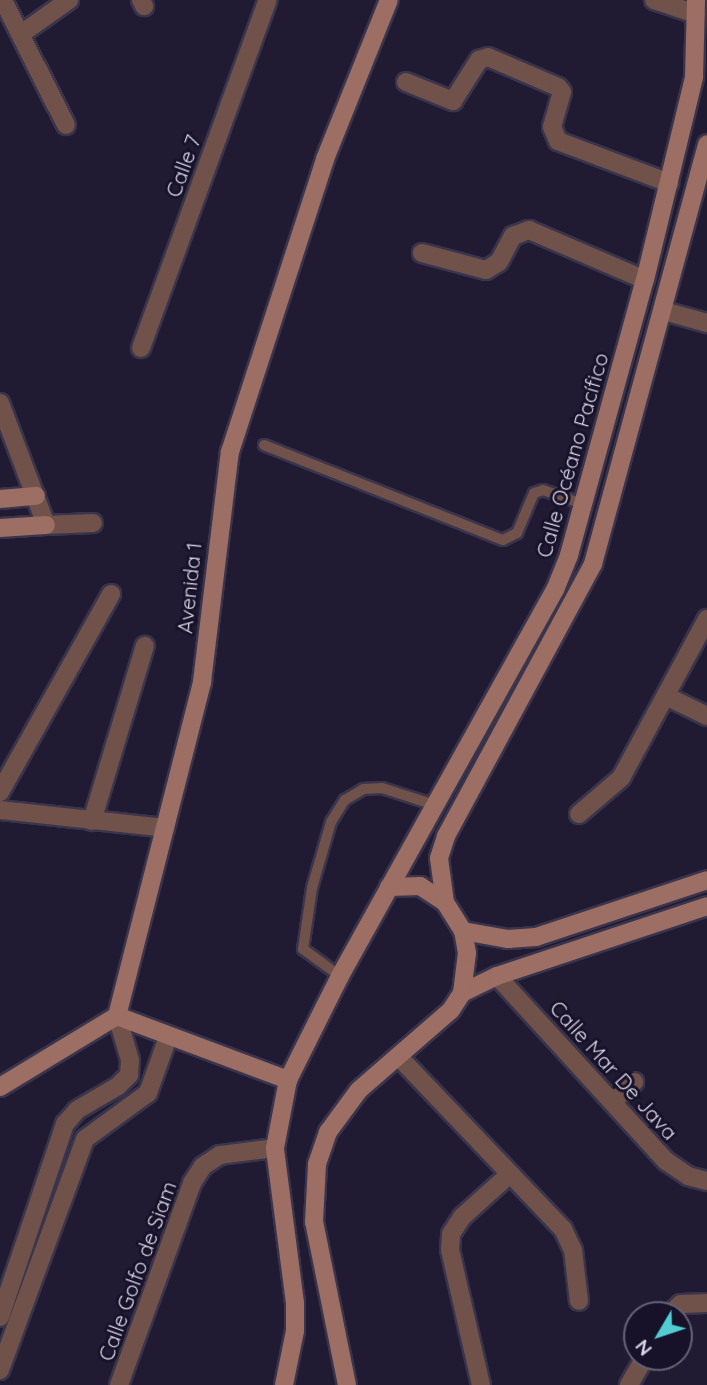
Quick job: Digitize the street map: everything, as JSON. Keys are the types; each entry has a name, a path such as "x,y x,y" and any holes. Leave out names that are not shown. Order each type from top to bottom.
{"street":[{"path":"3,0 66,124"},
{"path":"21,34 69,0"},
{"name":"Calle 7","path":"141,348 268,0"},
{"path":"654,0 696,7"},
{"name":"Avenida 1","path":"117,1016 202,682 230,452 325,159 383,2"},
{"name":"Calle Océano Pacífico","path":"285,1385 295,1331 295,1303 275,1148 288,1080 340,976 555,590 583,504 645,280 694,77 696,7"},
{"path":"406,82 453,101 479,60 488,57 558,87 562,92 552,128 558,141 668,183"},
{"path":"347,1385 314,1222 317,1164 338,1115 398,1056 451,1010 462,993 467,953 463,931 445,902 439,858 446,836 577,600 593,564 664,311 701,195 707,144"},
{"path":"422,253 486,270 499,262 513,236 529,230 645,280"},
{"path":"664,311 707,323"},
{"path":"0,404 46,526"},
{"path":"598,452 623,459"},
{"path":"0,499 36,496"},
{"path":"0,528 93,523"},
{"path":"0,792 111,594"},
{"path":"579,814 621,778 707,620"},
{"path":"92,821 145,646"},
{"path":"666,696 707,716"},
{"path":"0,810 165,828"},
{"path":"463,931 508,939 536,937 707,880"},
{"path":"389,887 420,886 445,902"},
{"path":"462,993 497,976 707,906"},
{"name":"Calle Mar De Java","path":"497,976 666,1161 688,1176 707,1181"},
{"path":"117,1016 288,1080"},
{"path":"0,1317 24,1253 65,1124 77,1110 125,1082 130,1060 117,1016"},
{"path":"0,1087 117,1016"},
{"path":"0,1370 85,1139 142,1100 158,1070 169,1037"},
{"path":"398,1056 563,1229 573,1250 579,1301"},
{"path":"130,1060 158,1070"},
{"path":"612,1102 634,1082"},
{"path":"65,1124 85,1139"},
{"name":"Calle Golfo de Siam","path":"119,1385 192,1184 204,1166 220,1155 275,1148"},
{"path":"481,1385 450,1250 452,1234 462,1217 510,1174"},
{"path":"24,1253 41,1259"}],"lane":[{"path":"264,445 503,540 517,533 534,493 543,490 583,504"},
{"path":"340,976 303,949 312,887 331,822 345,800 363,789 382,788 435,806"}]}
